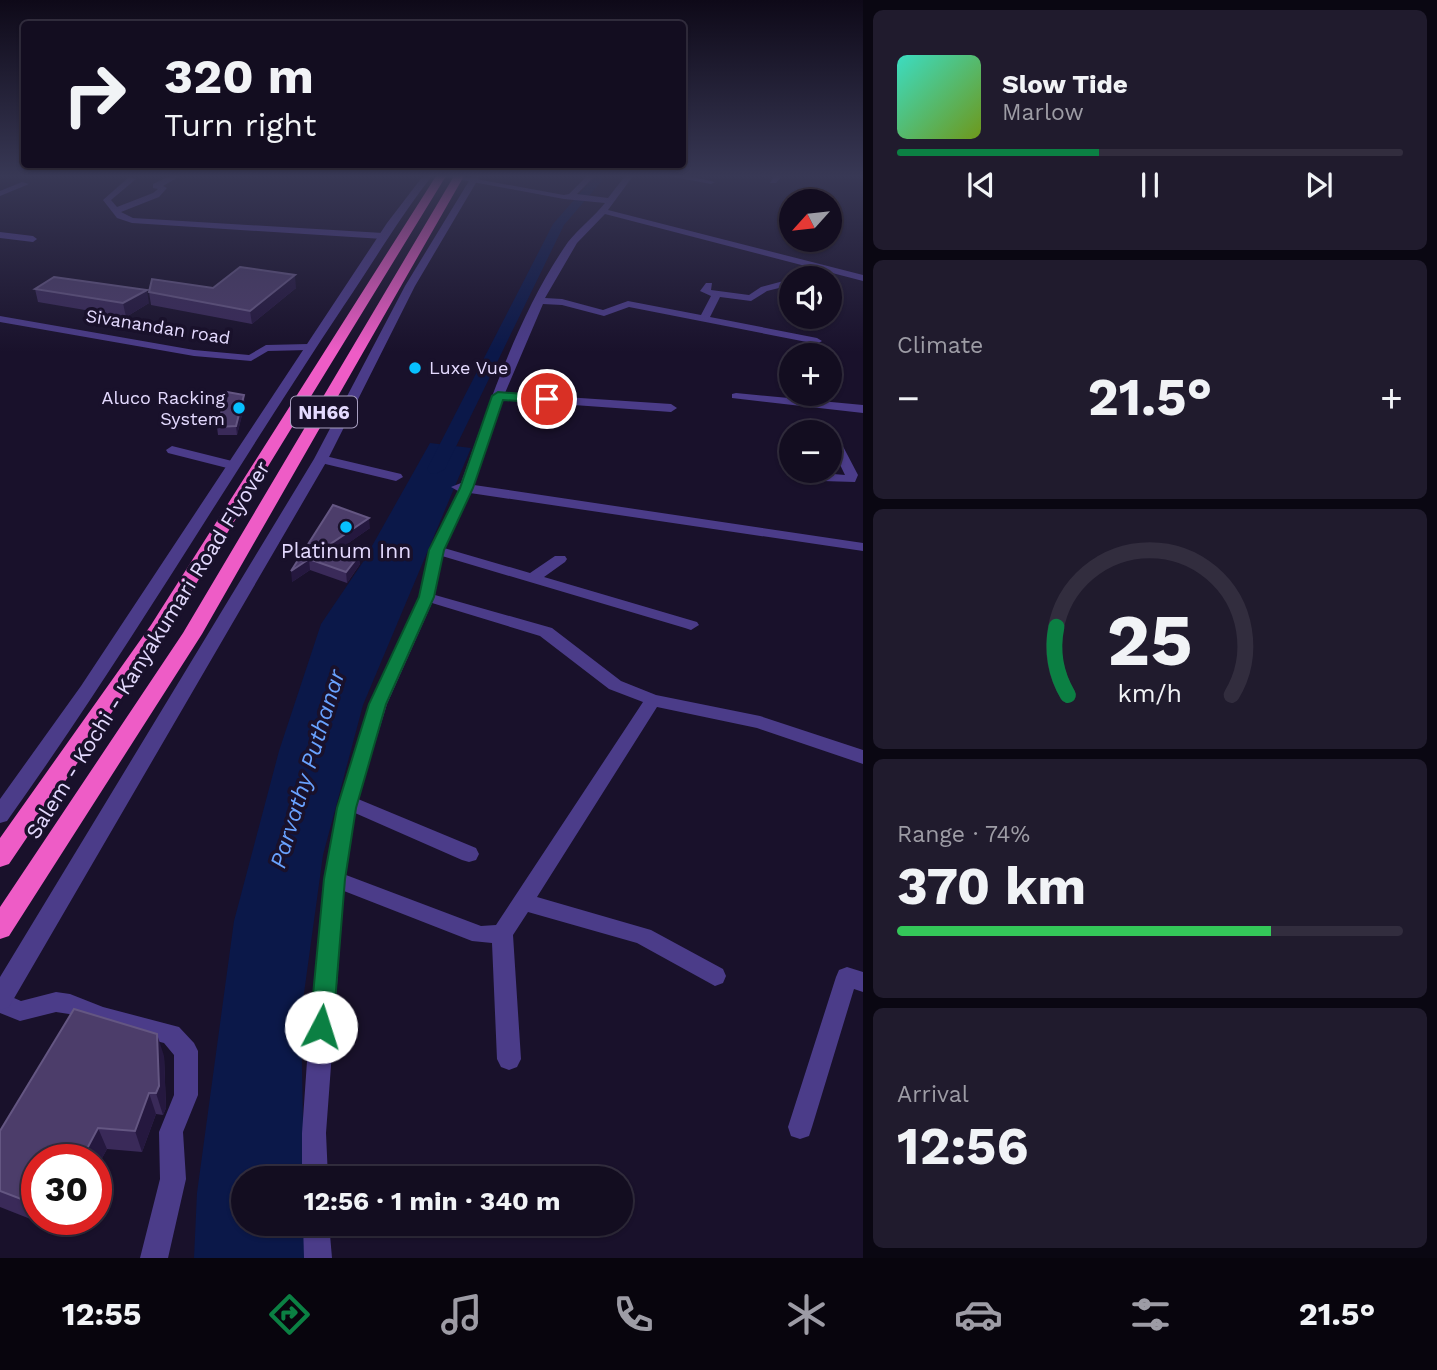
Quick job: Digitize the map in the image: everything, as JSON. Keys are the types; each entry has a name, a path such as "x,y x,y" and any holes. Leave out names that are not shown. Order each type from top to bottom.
{"highway":[{"name":"Salem - Kochi - Kanyakumari Road Flyover","path":"0,857 159,628 406,235"},
{"name":"Salem - Kochi - Kanyakumari Road Flyover","path":"0,928 192,634 432,235"}],"street":[{"path":"0,235 33,239"},
{"path":"360,235 383,236"},
{"path":"154,1258 173,1179 171,1132 186,1095 186,1051 171,1034 102,1017 70,1004 56,1002 20,1012 0,1000 321,460 437,235"},
{"path":"315,1166 314,1133 320,1047 335,879 348,802 378,704 427,597 436,550 498,396 540,301 573,242 580,235"},
{"path":"706,235 813,266"},
{"path":"0,815 38,765 151,595 231,466 383,236"},
{"path":"842,273 863,278"},
{"path":"704,319 713,290 751,298 764,289 779,285"},
{"path":"540,301 562,302 604,313 628,304 817,341"},
{"name":"Sivanandan road","path":"0,319 194,353 251,358 266,348 309,347"},
{"path":"498,396 671,408"},
{"path":"736,396 779,400"},
{"path":"834,406 863,409"},
{"path":"173,450 231,466"},
{"path":"842,456 852,475 850,479 842,478"},
{"path":"321,460 396,477"},
{"path":"462,488 863,547"},
{"path":"436,550 691,625"},
{"path":"533,578 560,559"},
{"path":"427,597 547,632 615,685 653,700 760,722 863,757"},
{"path":"509,1059 502,934 653,700"},
{"path":"348,802 469,854"},
{"path":"335,879 480,936 502,934"},
{"path":"523,902 643,936 715,976"},
{"path":"800,1127 847,977 863,982"},
{"path":"317,1236 318,1258"}],"water":[{"path":"430,443 471,448 363,705 323,855 301,1015 304,1166 231,1166 231,1236 304,1236 305,1258 194,1258 197,1193 234,921 279,751 321,624 363,562"}],"building":[{"path":"240,267 295,275 250,311 149,292 152,279 213,288"},
{"path":"54,277 147,290 123,303 35,289"},
{"path":"227,392 244,395 236,426 217,427"},
{"path":"333,505 369,518 329,545 360,554 346,572 309,559 291,571"},
{"path":"74,1009 157,1034 159,1086 156,1093 149,1093 135,1131 98,1128 90,1144 21,1144 21,1199 0,1191 0,1131"}],"waterway":[{"name":"Parvathy Puthanar","path":"436,469 554,235"}],"place":[{"name":"Luxe Vue","path":"415,368"},
{"name":"Aluco Racking System","path":"239,408"},
{"name":"Platinum Inn","path":"346,527"}],"route":[{"path":"321,1027 335,879 346,808 378,704 427,597 436,550 466,488 498,396 547,399"}]}
